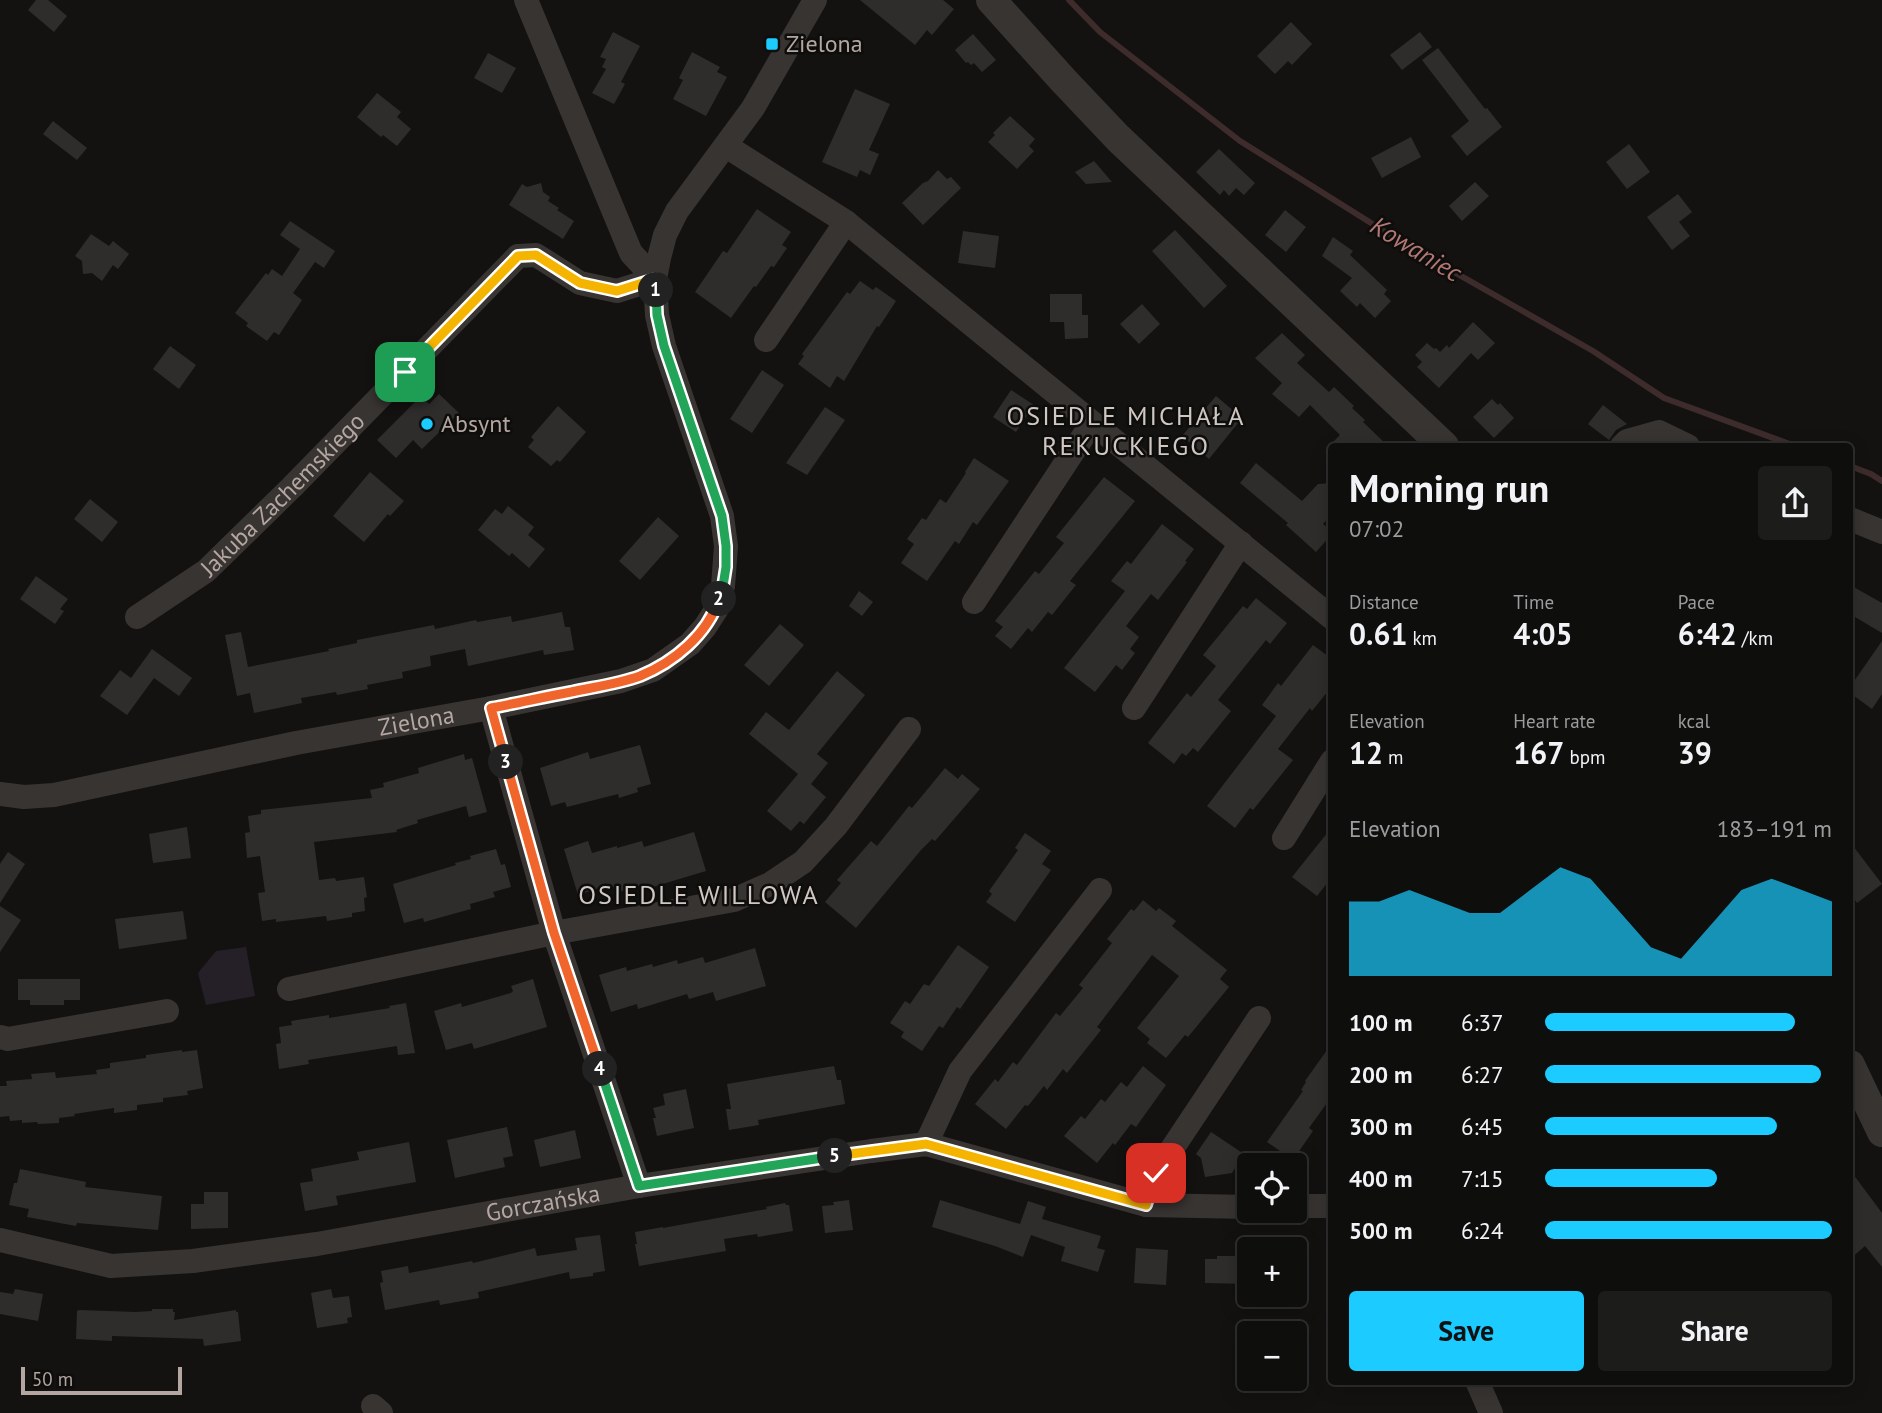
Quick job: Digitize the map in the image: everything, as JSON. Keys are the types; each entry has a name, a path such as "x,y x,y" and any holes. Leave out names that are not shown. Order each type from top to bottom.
{"street":[{"path":"526,0 631,253 655,279"},
{"name":"Zielona","path":"0,794 24,797 54,795 296,743 491,708 621,681 639,676 690,644 716,610 726,567 726,546 722,516 664,346 657,315 655,279 665,235 677,211 753,108 815,0"},
{"path":"990,0 1118,138 1441,443"},
{"path":"726,146 846,222 1328,615"},
{"path":"766,340 846,222"},
{"name":"Jakuba Zachemskiego","path":"137,617 206,571 518,256 536,255 580,283 617,291 655,279"},
{"path":"974,602 1092,423"},
{"path":"1625,443 1659,432 1682,443"},
{"path":"1853,520 1882,532"},
{"path":"1134,708 1241,543"},
{"path":"491,708 554,933 639,1186"},
{"path":"289,989 554,933 734,900 770,884 803,862 836,826 909,729"},
{"path":"1284,838 1328,767"},
{"path":"926,1144 960,1071 1100,890"},
{"path":"0,1037 8,1039 167,1011"},
{"path":"1146,1205 1156,1173 1259,1018"},
{"path":"1853,1071 1882,1132"},
{"name":"Gorczańska","path":"0,1240 111,1266 193,1261 330,1242 639,1186 926,1144 1146,1205 1237,1207"},
{"path":"1307,1206 1328,1206"},
{"path":"1479,1385 1492,1413"}],"shaded area":[{"path":"246,947 255,996 206,1005 198,973 216,951"}],"building":[{"path":"36,0 48,0 67,16 54,32 28,10"},
{"path":"860,0 943,0 954,9 932,35 927,30 915,45"},
{"path":"1291,22 1312,44 1292,65 1288,61 1275,74 1257,56"},
{"path":"613,32 640,46 621,82 625,84 614,104 592,93 606,69 602,67 606,59 600,57"},
{"path":"1420,32 1432,47 1402,70 1390,55"},
{"path":"973,34 996,60 982,72 974,63 966,63 955,50"},
{"path":"1438,48 1502,127 1467,156 1451,136 1469,121 1422,60"},
{"path":"692,52 720,67 717,72 727,77 706,116 673,99 683,80 679,78"},
{"path":"488,53 516,68 502,93 474,78"},
{"path":"855,89 890,104 869,150 879,154 870,175 860,170 857,177 822,162"},
{"path":"377,93 401,112 397,117 411,129 397,146 383,135 381,137 357,117"},
{"path":"1010,116 1035,139 1029,146 1034,151 1017,169 988,142"},
{"path":"53,121 87,148 77,160 43,134"},
{"path":"1411,137 1421,157 1382,178 1371,158"},
{"path":"1629,144 1650,172 1627,189 1606,162"},
{"path":"1219,149 1255,183 1244,195 1236,188 1229,196 1224,190 1220,195 1196,172"},
{"path":"1094,161 1112,182 1086,184 1075,172"},
{"path":"938,170 947,179 951,177 961,188 923,225 902,203"},
{"path":"1475,182 1489,196 1462,221 1449,206"},
{"path":"541,183 543,192 550,197 548,201 574,221 563,239 509,205 522,184 527,187"},
{"path":"1678,194 1692,212 1679,222 1690,236 1672,250 1647,217"},
{"path":"757,209 791,232 782,245 787,248 774,267 771,266 756,287 754,286 731,318 695,292 723,251 727,253"},
{"path":"1285,210 1306,227 1286,252 1265,235"},
{"path":"290,221 335,251 324,268 315,262 293,293 302,300 279,335 274,332 267,341 246,326 248,323 235,313 266,273 268,275 272,269 282,276 300,249 280,235"},
{"path":"1175,230 1227,286 1204,308 1152,251"},
{"path":"963,231 999,236 995,268 958,263"},
{"path":"91,234 109,246 113,241 129,254 118,269 113,265 102,281 92,273 83,274 82,261 75,256"},
{"path":"1333,237 1353,251 1350,255 1387,290 1384,294 1391,301 1375,318 1360,303 1357,307 1340,291 1352,278 1322,256"},
{"path":"860,281 873,290 876,287 896,301 879,327 877,326 844,381 837,376 830,388 798,364 804,356 802,354 847,292 850,294"},
{"path":"1050,294 1082,294 1082,315 1088,315 1088,338 1065,339 1064,322 1050,322"},
{"path":"1142,304 1160,324 1139,344 1120,324"},
{"path":"1473,322 1495,343 1478,360 1471,353 1439,388 1417,367 1422,362 1415,355 1427,343 1440,352 1447,345 1449,348"},
{"path":"1282,333 1305,355 1297,363 1329,392 1334,387 1385,443 1332,443 1340,435 1310,405 1299,417 1272,394 1282,383 1255,358"},
{"path":"170,346 196,365 179,389 153,369"},
{"path":"762,370 784,385 752,433 730,419"},
{"path":"1011,390 1034,405 1016,432 993,417"},
{"name":"Absynt","path":"439,394 459,413 422,449 413,440 396,458 377,440 421,396 429,404"},
{"path":"1216,396 1242,418 1209,459 1182,436"},
{"path":"1492,399 1498,405 1500,403 1514,418 1494,438 1473,417"},
{"path":"1603,405 1627,424 1616,430 1609,440 1588,424"},
{"path":"558,406 586,432 560,462 557,460 551,466 528,447 534,440 531,437"},
{"path":"825,407 845,420 807,475 786,463"},
{"path":"974,458 1009,481 977,525 973,522 959,544 955,541 927,581 901,563 914,544 907,539 922,518 926,520 940,499 946,503"},
{"path":"1256,463 1302,501 1318,484 1328,483 1328,518 1323,524 1328,528 1328,538 1316,552 1286,525 1288,523 1240,483"},
{"path":"370,472 404,501 390,516 388,514 364,542 333,516"},
{"path":"1104,477 1135,501 1070,581 1076,585 1052,615 1048,612 1032,632 1028,628 1011,649 995,636 1003,627 995,621 1035,571 1039,574 1064,543 1056,537"},
{"path":"90,499 118,522 102,542 74,519"},
{"path":"508,506 534,527 528,535 545,549 529,568 512,553 509,556 478,530 495,509 502,514"},
{"path":"658,517 679,536 640,580 619,561"},
{"path":"1162,524 1194,549 1158,600 1151,594 1126,626 1139,637 1130,649 1135,653 1122,670 1116,665 1095,692 1064,668 1125,591 1111,581 1127,561 1131,564"},
{"path":"36,576 68,599 60,609 64,611 55,624 20,599"},
{"path":"1853,587 1882,603 1882,633 1853,616"},
{"path":"859,591 873,602 862,616 849,606"},
{"path":"1256,598 1287,623 1270,644 1266,640 1218,700 1231,711 1198,752 1193,748 1186,756 1182,753 1174,764 1148,743 1187,693 1191,697 1216,666 1203,655 1243,606 1247,609"},
{"path":"562,612 565,627 570,627 574,650 544,655 543,650 468,666 465,649 430,656 431,666 402,672 403,678 367,685 368,689 301,698 302,703 254,713 250,693 237,696 225,635 241,632 248,667 329,651 328,649 357,643 357,640 434,625 435,629 511,616 512,622"},
{"path":"780,624 804,645 769,686 744,665"},
{"path":"1882,641 1882,694 1872,709 1853,695 1853,683"},
{"path":"1313,645 1328,656 1328,691 1312,711 1310,708 1278,749 1293,760 1235,828 1207,806 1276,716 1262,705 1278,683 1281,686"},
{"path":"152,649 192,678 179,696 154,678 127,715 100,696 120,670 131,678"},
{"path":"837,671 865,695 817,754 828,763 811,784 826,797 804,824 800,821 791,831 767,811 798,774 749,734 766,712 789,730"},
{"path":"640,745 651,784 637,788 638,792 619,798 618,794 567,807 565,802 551,806 540,768 588,752 590,759"},
{"path":"464,754 465,760 472,758 487,812 469,817 466,806 417,820 418,823 396,830 397,832 314,842 319,880 335,878 336,881 364,877 367,897 364,898 365,911 352,913 352,917 327,921 326,916 262,921 258,893 265,892 260,856 247,858 245,833 250,832 248,816 261,814 261,810 372,798 370,790 384,787 383,783 419,773 418,768"},
{"path":"945,768 958,779 962,774 980,789 935,841 932,839 921,850 856,928 825,902 841,883 837,880 871,841 877,846 909,806 912,808"},
{"path":"187,827 191,858 153,863 149,834"},
{"path":"694,832 706,871 646,889 645,884 619,892 617,886 603,890 602,887 578,895 564,849 588,841 592,853 642,841 644,847"},
{"path":"1328,832 1328,882 1317,896 1292,877"},
{"path":"1025,833 1051,851 1042,864 1051,870 1015,922 986,902 992,894 989,891 1018,850 1015,848"},
{"path":"1853,846 1882,884 1857,903 1853,897"},
{"path":"496,849 501,865 505,864 511,887 493,892 495,897 470,904 471,909 424,922 423,918 404,923 393,884 456,865 455,863 471,859 470,856"},
{"path":"8,852 25,864 0,903 0,864"},
{"path":"1143,900 1156,911 1159,908 1176,921 1172,926 1227,970 1220,979 1229,987 1188,1037 1185,1035 1166,1058 1147,1043 1150,1039 1137,1028 1179,976 1152,955 1097,1027 1101,1030 1067,1073 1063,1069 1047,1090 1044,1086 1006,1129 975,1104 995,1079 998,1082 1013,1062 1017,1065 1056,1013 1060,1016 1083,988 1079,985 1112,943 1107,939 1131,909 1134,911"},
{"path":"0,906 21,920 0,952"},
{"path":"183,911 187,939 119,949 115,919"},
{"path":"958,945 989,967 960,1009 957,1007 943,1028 939,1026 922,1051 901,1037 904,1032 890,1023 905,1001 910,1004 924,984 929,986"},
{"path":"755,948 766,986 716,1001 713,992 689,999 687,994 638,1009 637,1004 611,1012 599,975 626,967 627,971 677,960 678,964 703,957 705,963"},
{"path":"18,979 80,979 80,1000 64,1000 64,1005 30,1005 30,1000 18,1000"},
{"path":"533,979 547,1027 474,1049 472,1043 446,1050 434,1011 461,1003 462,1007 511,993 511,986"},
{"path":"406,1003 415,1053 398,1055 397,1046 308,1060 309,1064 279,1069 276,1044 281,1043 279,1027 292,1025 291,1021 329,1015 329,1018"},
{"path":"1328,1049 1328,1102 1309,1128 1313,1131 1298,1153 1283,1153 1267,1142 1303,1091 1301,1090"},
{"path":"182,1050 197,1050 203,1088 187,1091 188,1095 137,1105 137,1110 114,1113 114,1108 74,1114 75,1116 59,1118 59,1123 22,1123 22,1120 10,1121 9,1116 0,1117 0,1086 7,1086 6,1081 32,1079 31,1074 55,1072 56,1078 97,1074 96,1070 110,1068 110,1063"},
{"path":"834,1066 837,1080 841,1080 845,1104 758,1120 759,1125 729,1130 726,1109 731,1109 727,1084"},
{"path":"1143,1066 1166,1085 1136,1127 1131,1124 1097,1163 1064,1136 1081,1116 1085,1119 1101,1099 1105,1102 1121,1082 1127,1087"},
{"path":"686,1089 694,1128 657,1136 653,1108 665,1105 663,1094"},
{"path":"507,1127 513,1156 503,1158 505,1167 455,1178 447,1140"},
{"path":"575,1130 581,1158 540,1167 534,1140"},
{"path":"1211,1132 1242,1153 1237,1153 1237,1165 1232,1173 1205,1177 1201,1158 1196,1154"},
{"path":"409,1142 416,1182 336,1196 338,1205 305,1211 300,1183 313,1181 311,1169 359,1160 357,1152"},
{"path":"20,1169 86,1182 85,1187 162,1196 158,1230 77,1223 76,1226 27,1217 29,1209 9,1205"},
{"path":"1853,1174 1882,1213 1882,1267 1865,1246 1853,1256"},
{"path":"204,1192 228,1192 228,1228 191,1229 191,1204 204,1204"},
{"path":"849,1200 853,1230 825,1233 822,1206"},
{"path":"940,1200 1020,1224 1028,1201 1046,1207 1042,1219 1101,1236 1097,1248 1105,1250 1098,1272 1061,1261 1065,1247 1031,1235 1023,1257 932,1227"},
{"path":"785,1203 789,1205 793,1231 724,1239 726,1251 639,1266 635,1232 767,1209 766,1207"},
{"path":"600,1235 605,1271 593,1273 593,1276 570,1279 569,1272 478,1292 479,1298 440,1305 439,1300 385,1310 380,1283 383,1282 381,1271 408,1266 409,1273 472,1261 473,1263 535,1248 537,1256 577,1250 575,1238"},
{"path":"1136,1248 1168,1250 1166,1285 1134,1283"},
{"path":"1217,1256 1237,1256 1237,1284 1205,1283 1205,1259 1217,1259"},
{"path":"15,1289 43,1294 38,1321 0,1314 0,1292 13,1294"},
{"path":"331,1289 333,1298 349,1296 352,1317 347,1318 348,1323 317,1328 311,1293"},
{"path":"173,1309 174,1320 236,1310 241,1341 204,1346 203,1339 112,1336 112,1341 76,1339 79,1310 136,1312"}],"waterway":[{"name":"Kowaniec","path":"1069,0 1100,32 1240,141 1403,243 1593,351 1664,398 1787,443"},
{"name":"Kowaniec","path":"1853,467 1882,481"}],"place":[{"name":"Zielona","path":"772,44"},
{"name":"Absynt","path":"427,424"}],"district":[{"name":"OSIEDLE MICHAŁA REKUCKIEGO","path":"1126,431"},
{"name":"OSIEDLE WILLOWA","path":"699,895"}],"route":[{"path":"405,372 518,256 536,255 580,283 617,291 655,279 657,315 664,346 722,516 726,567 716,610 690,644 653,670 621,681 491,708 554,933 639,1186 926,1144 1146,1205 1156,1173"}]}
